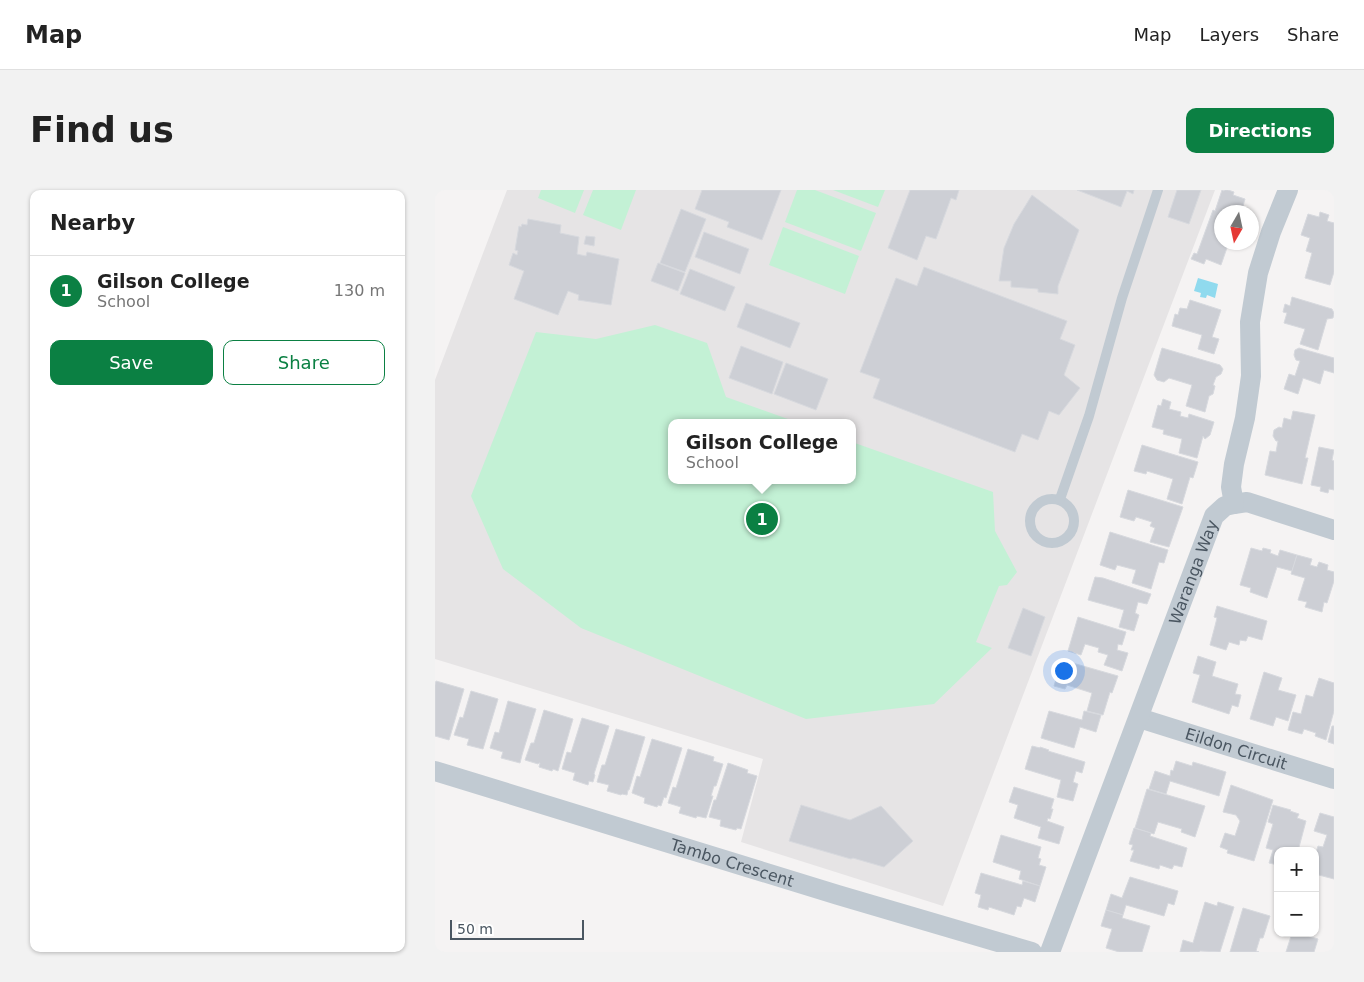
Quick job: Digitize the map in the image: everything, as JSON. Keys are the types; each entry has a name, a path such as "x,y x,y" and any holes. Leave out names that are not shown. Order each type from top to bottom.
{"street":[{"name":"Waranga Way","path":"1051,952 1214,516 1225,506 1235,504 1231,487 1234,464 1245,418 1251,376 1251,322 1258,273 1271,232 1288,190"},
{"path":"1235,504 1247,502 1334,530"},
{"name":"Eildon Circuit","path":"1139,718 1334,779"},
{"name":"Tambo Crescent","path":"435,771 620,829 1031,952"}],"lane":[{"path":"1060,500 1089,416 1122,298 1158,190"},
{"path":"1053,498 1060,500 1067,503 1072,509 1075,516 1075,524 1067,538 1061,542 1045,542 1039,539 1031,527 1031,513 1039,502 1053,498"}],"shaded area":[{"path":"507,190 1215,190 943,906 741,842 763,759 435,659 435,380"}],"green space":[{"path":"541,190 584,190 575,213 538,198"},
{"path":"593,190 636,190 621,230 583,215"},
{"path":"797,190 815,190 876,213 861,251 785,222"},
{"path":"833,190 885,190 878,207"},
{"path":"783,227 859,256 845,294 769,265"},
{"path":"655,325 707,343 726,397 788,419 668,419 668,484 856,484 856,443 993,492 995,531 1017,572 1007,585 999,586 976,642 992,648 934,704 806,719 581,628 503,569 471,496 536,332 596,339"}],"water":[{"path":"1198,278 1218,284 1215,298 1207,295 1206,298 1200,297 1201,293 1194,291"}],"building":[{"path":"702,190 781,190 762,240 727,227 729,222 695,209"},
{"path":"910,190 959,190 956,200 951,198 936,239 926,236 917,260 888,248"},
{"path":"1077,190 1134,190 1133,194 1127,191 1121,207"},
{"path":"1177,190 1201,190 1189,224 1168,217"},
{"path":"1222,190 1234,192 1233,195 1245,199 1243,205 1217,205"},
{"path":"1032,195 1079,230 1058,286 1058,294 1038,292 1038,289 1011,287 1011,281 999,281 1004,248 1014,224"},
{"path":"681,209 706,219 685,272 660,263"},
{"path":"1213,210 1214,250 1226,250 1221,265 1206,259 1204,264 1191,259 1194,253 1197,254"},
{"path":"1320,212 1329,215 1327,221 1334,223 1334,272 1330,285 1305,278 1312,253 1306,251 1310,238 1301,235 1308,214 1319,217"},
{"path":"528,219 561,225 560,233 579,237 577,254 586,256 587,252 619,259 611,305 578,300 579,295 568,291 558,315 514,299 524,271 509,265 513,253 517,255 518,251 515,250 519,226 521,227 522,224 527,225"},
{"path":"704,232 749,249 740,274 695,257"},
{"path":"586,236 595,237 594,246 584,244"},
{"path":"658,263 685,273 678,291 651,281"},
{"path":"924,267 1067,321 1060,339 1075,345 1064,375 1080,388 1059,415 1049,411 1038,440 1022,434 1015,452 873,398 880,379 860,372 896,278 917,286"},
{"path":"690,269 735,287 725,311 680,294"},
{"path":"1292,297 1332,309 1334,313 1333,318 1327,319 1318,350 1300,344 1305,329 1284,323 1287,313 1283,312 1285,304 1290,306"},
{"path":"1190,300 1221,310 1212,337 1219,339 1214,354 1198,349 1202,335 1172,326 1175,314 1178,315 1180,308 1187,309"},
{"path":"746,303 800,323 790,348 737,327"},
{"path":"741,346 783,362 772,394 729,378"},
{"path":"1162,348 1220,365 1223,369 1221,374 1216,377 1213,385 1215,386 1213,394 1209,396 1205,412 1186,406 1192,385 1169,378 1164,382 1157,380 1154,375"},
{"path":"1299,348 1334,358 1334,373 1324,370 1320,384 1303,378 1298,394 1284,389 1289,374 1295,376 1300,361 1296,360 1294,355 1295,350"},
{"path":"786,363 828,379 816,410 774,394"},
{"path":"1163,399 1171,402 1169,409 1181,412 1180,416 1188,418 1189,414 1214,422 1210,435 1205,439 1203,436 1197,458 1179,453 1182,439 1163,434 1164,430 1152,427 1158,405 1161,406"},
{"path":"1293,411 1315,415 1305,458 1308,458 1302,484 1265,475 1270,451 1276,452 1278,441 1273,436 1274,430 1279,427 1282,428 1284,418 1291,420"},
{"path":"1142,445 1198,462 1193,478 1190,477 1182,504 1167,499 1173,479 1147,471 1146,474 1134,471"},
{"path":"1319,447 1334,450 1332,460 1334,461 1334,490 1329,489 1328,493 1320,491 1321,487 1311,485"},
{"path":"1128,490 1183,507 1169,547 1150,542 1155,528 1150,526 1152,522 1136,517 1134,521 1120,517"},
{"path":"1110,532 1168,550 1164,563 1159,562 1151,589 1132,583 1136,570 1117,565 1115,570 1100,565"},
{"path":"1251,548 1262,551 1263,548 1271,550 1270,553 1278,556 1280,550 1297,555 1292,571 1277,567 1267,598 1250,592 1251,588 1240,585"},
{"path":"1297,555 1312,559 1310,565 1317,567 1319,562 1328,565 1327,570 1334,572 1334,581 1327,603 1324,602 1322,612 1305,607 1307,602 1298,600 1305,578 1291,574"},
{"path":"1095,577 1151,594 1147,604 1138,602 1135,613 1139,615 1134,631 1119,627 1124,610 1088,600"},
{"path":"1217,606 1267,621 1262,640 1248,636 1246,641 1240,640 1239,645 1229,642 1226,650 1210,645 1217,618 1214,617"},
{"path":"1023,608 1045,617 1031,656 1008,648"},
{"path":"1078,617 1126,632 1122,645 1118,644 1117,650 1128,653 1122,671 1104,665 1108,655 1098,652 1099,648 1085,644 1081,655 1068,651"},
{"path":"1198,656 1216,662 1212,676 1238,684 1235,694 1241,695 1238,707 1232,705 1229,714 1192,702 1200,675 1193,673"},
{"path":"1062,660 1118,676 1112,693 1110,692 1103,715 1087,711 1092,693 1067,685 1065,689 1054,686"},
{"path":"1264,672 1282,678 1278,690 1296,695 1288,721 1276,717 1273,726 1250,719"},
{"path":"1319,678 1334,683 1334,711 1326,740 1315,736 1316,733 1304,729 1302,734 1288,730 1293,712 1301,714 1306,695 1313,697"},
{"path":"436,681 464,689 449,740 435,736"},
{"path":"471,691 498,699 483,749 467,745 469,739 454,735 460,717 463,718"},
{"path":"508,701 536,709 520,763 501,758 503,752 490,748 495,732 499,733"},
{"path":"544,710 573,719 558,771 539,767 540,763 525,760 531,743 534,743"},
{"path":"1049,711 1082,720 1084,711 1101,715 1096,732 1080,727 1074,748 1041,738"},
{"path":"582,718 609,726 593,782 589,781 588,785 573,780 575,773 562,769 567,752 571,753"},
{"path":"1332,726 1334,726 1334,744 1328,742"},
{"path":"616,729 645,737 627,795 607,791 609,785 597,782 602,765 605,765"},
{"path":"652,739 682,748 666,798 664,797 661,806 658,805 657,807 644,803 645,798 632,793 637,776 640,777"},
{"path":"1032,746 1085,762 1082,773 1076,771 1073,782 1078,784 1073,801 1057,797 1061,780 1025,769"},
{"path":"688,749 714,757 713,761 723,764 716,786 714,786 706,818 697,816 696,818 679,813 681,807 668,803 673,787 676,788"},
{"path":"1176,761 1192,766 1193,762 1226,772 1219,796 1170,781 1166,794 1149,789 1155,771 1170,776"},
{"path":"728,763 748,770 747,773 757,776 741,829 737,828 736,830 720,826 721,820 709,817"},
{"path":"1231,785 1273,800 1254,861 1227,853 1228,850 1220,847 1225,833 1235,836 1240,821 1236,815 1223,812"},
{"path":"1014,787 1054,799 1050,819 1048,818 1047,821 1064,827 1059,844 1038,838 1041,827 1014,818 1018,805 1009,802"},
{"path":"1147,789 1205,806 1195,837 1181,832 1182,829 1158,822 1154,834 1135,828"},
{"path":"801,805 850,820 881,806 913,841 884,867 789,841"},
{"path":"1273,805 1291,810 1299,814 1297,818 1306,821 1299,847 1274,847 1274,864 1269,863 1273,850 1266,848 1273,824 1268,822"},
{"path":"1320,813 1334,817 1334,879 1319,875 1318,847 1318,846 1323,847 1327,835 1314,831"},
{"path":"1134,828 1151,833 1150,836 1187,848 1182,867 1174,865 1172,869 1160,865 1159,869 1130,861 1134,850 1131,850 1133,845 1129,844"},
{"path":"1001,835 1041,847 1038,858 1041,859 1039,865 1046,867 1040,886 1019,879 1021,871 993,862"},
{"path":"981,873 1022,885 1023,881 1040,886 1035,902 1024,898 1021,907 1017,906 1014,915 989,907 988,910 978,907 981,895 975,893"},
{"path":"1130,877 1178,891 1174,905 1168,903 1164,916 1126,905 1123,915 1106,910 1111,894 1122,898"},
{"path":"1205,902 1217,906 1218,902 1234,907 1220,952 1180,952 1183,940 1193,943"},
{"path":"1243,908 1270,916 1263,938 1260,938 1256,951 1259,952 1230,952"},
{"path":"1106,910 1123,915 1122,918 1150,926 1142,952 1119,952 1106,948 1112,929 1101,926"},
{"path":"1291,937 1311,937 1318,939 1314,952 1286,952"}],"place":[{"name":"Gilson College","path":"762,519"}]}
